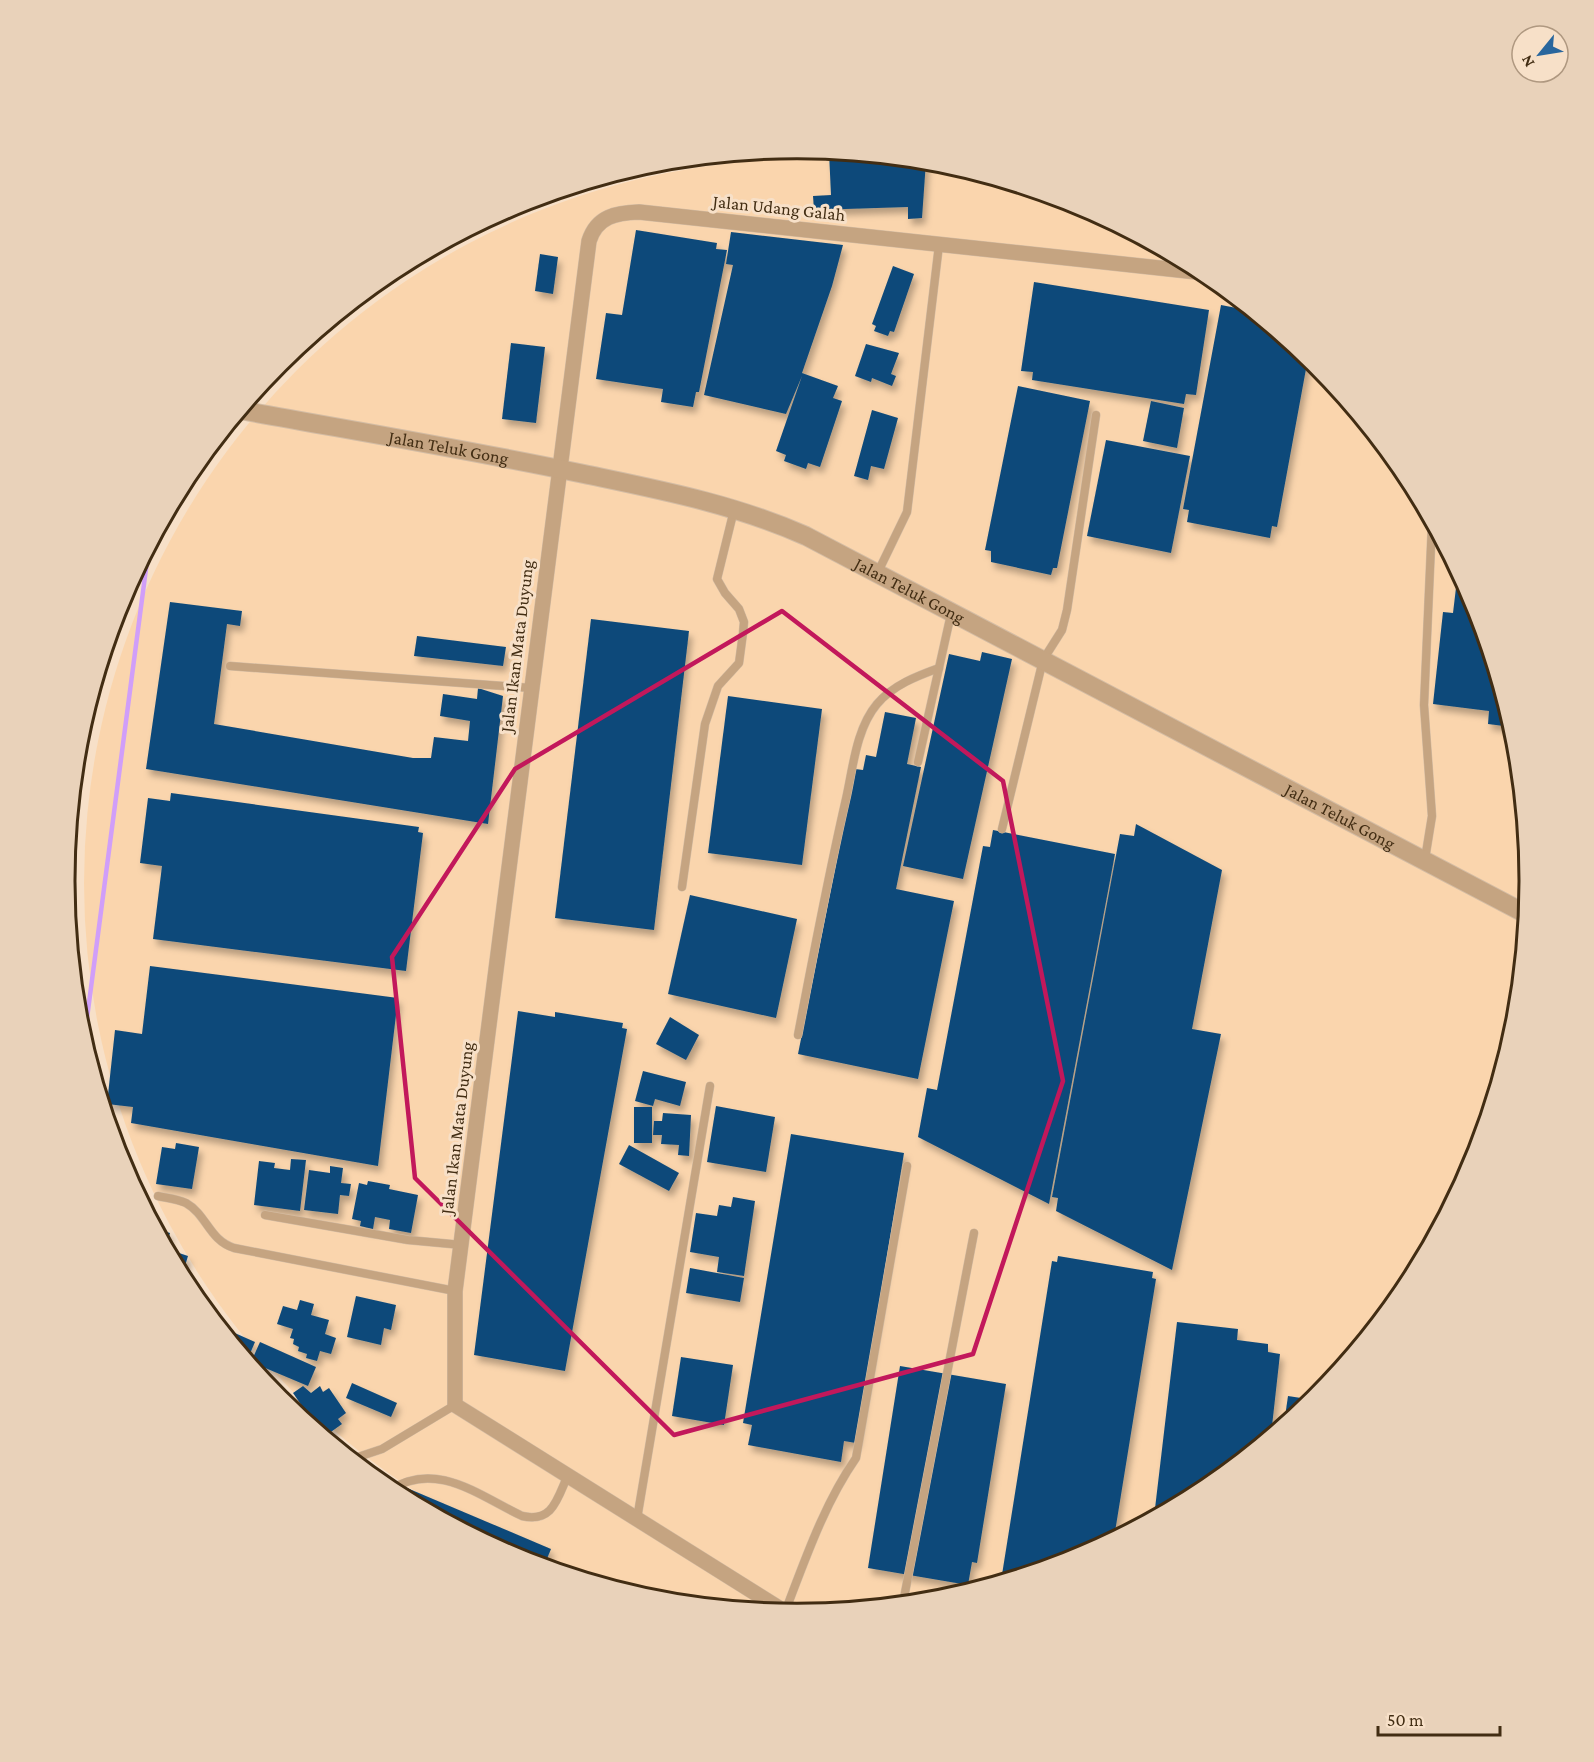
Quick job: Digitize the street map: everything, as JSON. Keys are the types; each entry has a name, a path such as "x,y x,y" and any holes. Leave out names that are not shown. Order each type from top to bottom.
{"street":[{"name":"Jalan Udang Galah","path":"559,468 586,252 591,234 609,216 639,212 1181,270"},
{"name":"Jalan Teluk Gong","path":"248,412 559,468 683,493 766,518 806,536 952,612 1518,910"},
{"name":"Jalan Ikan Mata Duyung","path":"455,1405 455,1291 559,468"},
{"path":"455,1405 770,1602"}],"lane":[{"path":"877,573 907,512 939,245"},
{"path":"1002,829 1043,660 1062,630 1067,610 1096,415"},
{"path":"682,887 705,723 718,686 738,663 743,633 744,622 739,609 725,593 717,579 734,508"},
{"path":"1424,861 1432,816 1424,705 1431,537"},
{"path":"918,762 952,612"},
{"path":"230,666 531,688"},
{"path":"798,1035 828,878 862,729 877,705 888,693 915,677 939,668"},
{"path":"637,1520 710,1086"},
{"path":"789,1603 804,1562 840,1482 856,1458 908,1166"},
{"path":"158,1196 185,1203 195,1210 216,1239 234,1248 455,1291"},
{"path":"265,1215 408,1240 462,1245"},
{"path":"905,1595 974,1233"},
{"path":"360,1456 381,1449 455,1405"},
{"path":"400,1484 419,1477 440,1478 522,1516 535,1518 545,1516 553,1509 567,1477"}],"highlighted area":[{"path":"782,611 1003,781 1063,1081 973,1354 674,1435 415,1178 392,957 515,769"}],"shaded area":[{"path":"802,159 891,165 938,173 1029,197 1116,233 1158,256 1237,308 1308,370 1340,405 1370,441 1422,520 1445,562 1481,649 1505,740 1513,787 1519,881 1517,928 1513,975 1494,1068 1481,1113 1445,1200 1422,1242 1370,1321 1308,1392 1273,1424 1237,1454 1158,1506 1116,1529 1029,1565 938,1589 891,1597 797,1603 750,1601 703,1597 610,1578 529,1551 467,1522 406,1485 349,1443 296,1395 248,1342 206,1285 169,1224 139,1160 115,1093 98,1024 87,954 84,883 87,812 98,742 115,673 139,606 169,542 206,481 248,424 296,371 349,323 406,281 467,244 531,214 598,190 667,173 739,162"}],"building":[{"path":"829,160 891,165 925,171 922,218 908,219 908,207 814,210 813,196 831,195"},
{"path":"636,230 717,243 716,249 727,250 699,392 696,392 693,407 661,402 663,389 596,379 606,313 622,315"},
{"path":"731,232 843,245 832,286 802,373 838,386 833,398 842,401 820,467 808,463 806,469 784,461 786,455 776,451 802,376 786,414 704,395 733,265 726,264"},
{"path":"540,254 558,257 553,294 535,291"},
{"path":"893,266 914,274 894,332 890,331 888,336 874,331 876,326 872,324"},
{"path":"1034,282 1209,310 1196,395 1186,394 1184,404 1032,380 1033,372 1021,371"},
{"path":"1221,305 1237,308 1306,368 1277,527 1272,526 1270,538 1187,522 1189,510 1183,509"},
{"path":"511,343 545,347 536,423 502,419"},
{"path":"866,344 899,353 891,374 896,376 892,386 872,378 871,382 855,376"},
{"path":"1018,386 1090,401 1057,568 1053,568 1051,575 991,562 991,551 985,550"},
{"path":"1151,401 1184,408 1177,448 1143,441"},
{"path":"872,410 898,418 884,469 871,466 868,480 854,476"},
{"path":"1106,440 1190,456 1171,553 1087,536"},
{"path":"1456,587 1481,649 1502,726 1488,724 1489,711 1433,704 1443,612 1453,613"},
{"path":"170,602 242,611 240,626 227,624 214,724 413,758 431,758 434,737 468,741 470,721 440,716 443,694 477,699 478,688 503,696 488,824 146,769"},
{"path":"591,619 689,631 654,930 555,918"},
{"path":"417,636 506,647 503,666 414,656"},
{"path":"982,652 1012,659 963,879 903,866 949,654 980,661"},
{"path":"728,696 822,709 802,865 708,853"},
{"path":"885,712 916,718 907,764 921,767 896,889 954,901 918,1079 798,1054 855,769 863,770 866,755 876,757"},
{"path":"171,793 419,827 418,832 423,833 406,971 153,939 162,866 140,863 148,798 170,801"},
{"path":"1136,824 1222,870 1192,1029 1221,1034 1172,1270 1056,1211 1058,1198 1052,1197 1120,834 1134,836"},
{"path":"993,830 1115,854 1049,1204 918,1137 927,1088 937,1090 983,846 990,847"},
{"path":"690,895 797,919 776,1018 668,994"},
{"path":"150,966 398,998 378,1166 131,1123 133,1107 111,1104 108,1095 115,1030 142,1034"},
{"path":"518,1011 555,1017 555,1012 623,1023 622,1028 627,1029 565,1371 474,1355"},
{"path":"670,1017 699,1035 686,1060 656,1044"},
{"path":"643,1071 686,1082 680,1106 655,1099 653,1106 635,1101"},
{"path":"716,1106 775,1117 766,1172 707,1162"},
{"path":"634,1107 652,1107 652,1143 634,1143"},
{"path":"663,1113 691,1115 689,1156 678,1155 679,1145 661,1144 662,1135 653,1135 654,1121 662,1121"},
{"path":"791,1134 904,1153 856,1443 844,1441 841,1462 748,1445 752,1425 743,1423"},
{"path":"176,1143 199,1147 192,1189 156,1184 162,1147 175,1149"},
{"path":"629,1145 679,1173 669,1191 619,1164"},
{"path":"291,1159 306,1160 300,1211 254,1205 259,1161 275,1163 274,1168 290,1170"},
{"path":"330,1166 343,1168 341,1183 351,1184 349,1196 340,1195 338,1214 304,1210 309,1170 330,1173"},
{"path":"368,1181 390,1185 389,1189 418,1195 411,1233 389,1229 390,1220 375,1217 373,1229 360,1226 361,1221 352,1219 359,1183 367,1185"},
{"path":"733,1197 755,1201 744,1276 717,1272 719,1257 690,1252 696,1213 717,1216 719,1205 731,1207"},
{"path":"179,1253 188,1256 186,1264"},
{"path":"1058,1256 1153,1272 1152,1278 1156,1279 1115,1529 1029,1565 1002,1573 1052,1261 1057,1262"},
{"path":"690,1268 744,1278 740,1302 686,1293"},
{"path":"356,1296 396,1305 391,1330 384,1328 381,1345 347,1337"},
{"path":"300,1300 314,1304 311,1315 329,1320 325,1334 336,1338 331,1354 320,1351 317,1361 306,1358 307,1354 298,1351 299,1347 293,1344 294,1339 290,1338 293,1329 277,1324 283,1306 297,1310"},
{"path":"1177,1322 1238,1329 1237,1340 1268,1344 1268,1352 1280,1354 1272,1425 1237,1454 1155,1508"},
{"path":"234,1332 255,1342 250,1353"},
{"path":"260,1342 316,1367 308,1386 263,1367 254,1356"},
{"path":"681,1357 733,1365 724,1425 672,1416"},
{"path":"900,1366 1006,1384 977,1563 972,1562 969,1582 960,1584 868,1568"},
{"path":"352,1383 397,1403 391,1417 346,1398"},
{"path":"303,1386 311,1393 320,1386 323,1392 329,1388 346,1413 338,1419 342,1424 331,1432 302,1406 293,1393"},
{"path":"1288,1396 1301,1398 1286,1412"},
{"path":"408,1488 551,1549 547,1558 521,1548 478,1529"}],"waterway":[{"path":"88,1014 146,569"}]}
